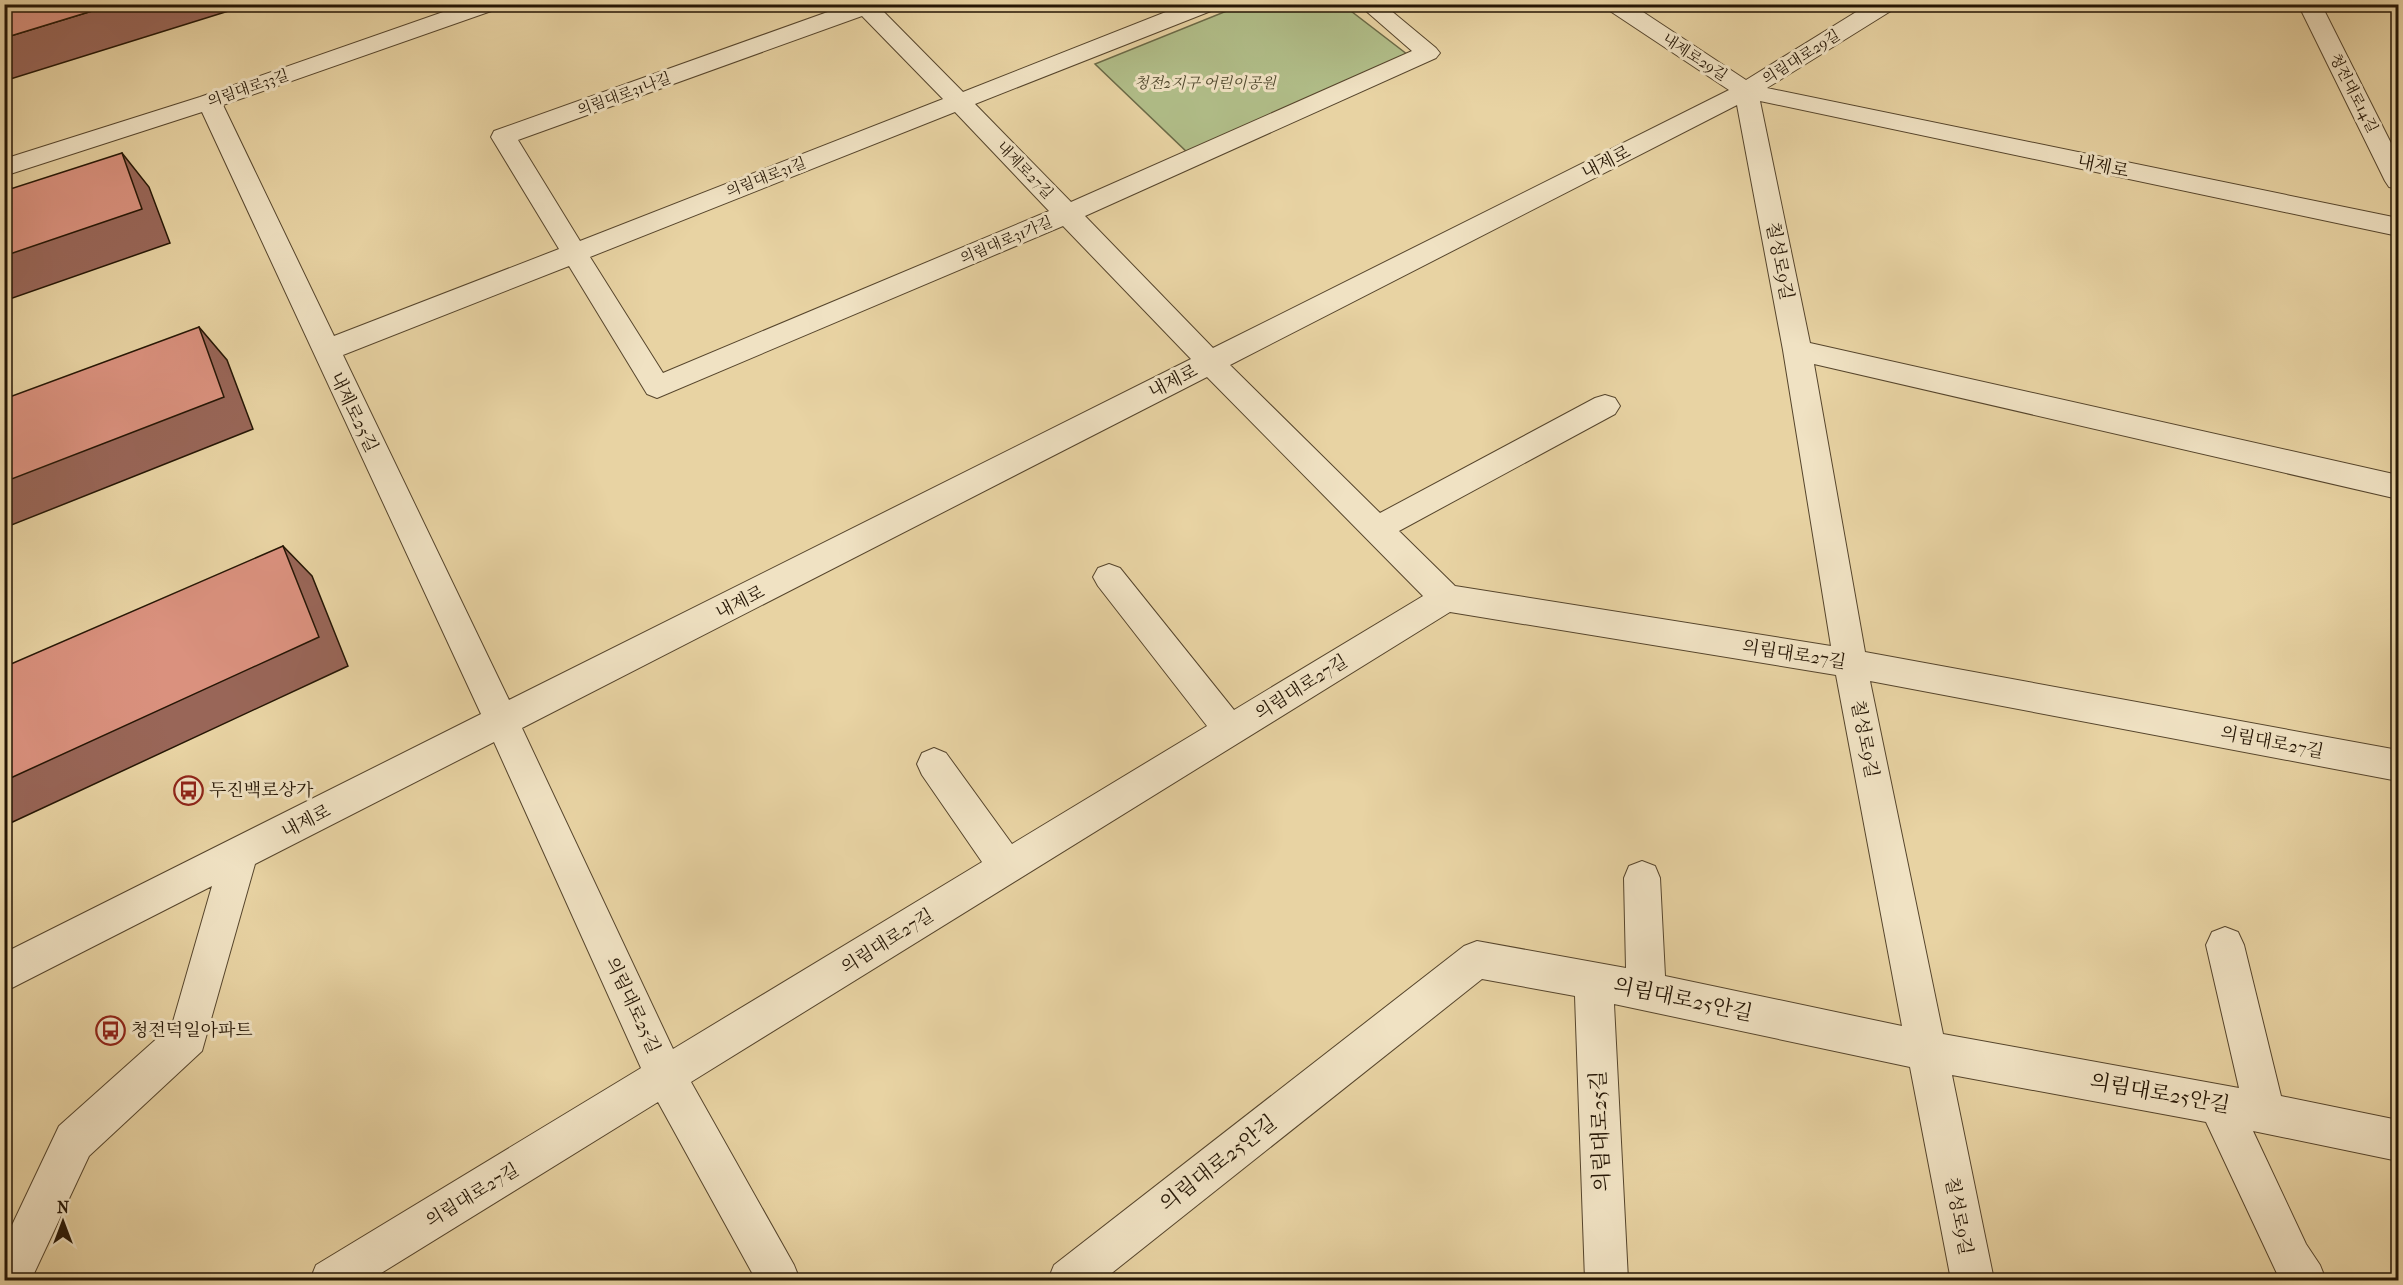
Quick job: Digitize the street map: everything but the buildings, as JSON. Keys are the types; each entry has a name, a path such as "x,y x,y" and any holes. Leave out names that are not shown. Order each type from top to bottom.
{"street":[{"name":"의림대로33길","path":"4,168 209,102 489,4"},
{"name":"의림대로31길","path":"325,351 1208,4"},
{"name":"의림대로31가길","path":"575,252 657,387 1067,214 1428,53 1369,4"},
{"name":"내제로29길","path":"1615,4 1746,91"},
{"name":"의림대로29길","path":"1746,91 1886,4"},
{"name":"청전대로14길","path":"2309,4 2398,181"},
{"name":"내제로27길","path":"868,5 1210,362 1446,598"},
{"name":"의림대로31나길","path":"575,252 503,137 868,5"},
{"name":"내제로","path":"4,973 1746,91 2398,227"},
{"name":"칠성로9길","path":"1746,91 1797,350 1850,663 1972,1281"},
{"name":"내제로25길","path":"209,102 502,722"},
{"path":"1797,350 2398,488"},
{"path":"1377,529 1605,406"},
{"path":"1109,577 1230,730"},
{"name":"의림대로27길","path":"332,1281 1446,598 1850,663 2398,765"},
{"name":"의림대로25길","path":"502,722 666,1077 779,1281"},
{"path":"934,764 1007,867"},
{"path":"9,1281 74,1141 188,1037 240,854"},
{"path":"1642,878 1646,991"},
{"path":"2225,945 2265,1113"},
{"name":"의림대로25안길","path":"1069,1281 1477,959 1646,991 1928,1051 2219,1104 2398,1140"},
{"name":"의림대로25길","path":"1594,981 1606,1281"},
{"path":"2219,1104 2291,1259 2305,1281"}],"green space":[{"name":"청전2지구 어린이공원","path":"1244,4 1343,5 1412,58 1188,153 1095,64"}],"place":[{"name":"두진백로상가","path":"188,790"},
{"name":"청전덕일아파트","path":"110,1030"}]}
